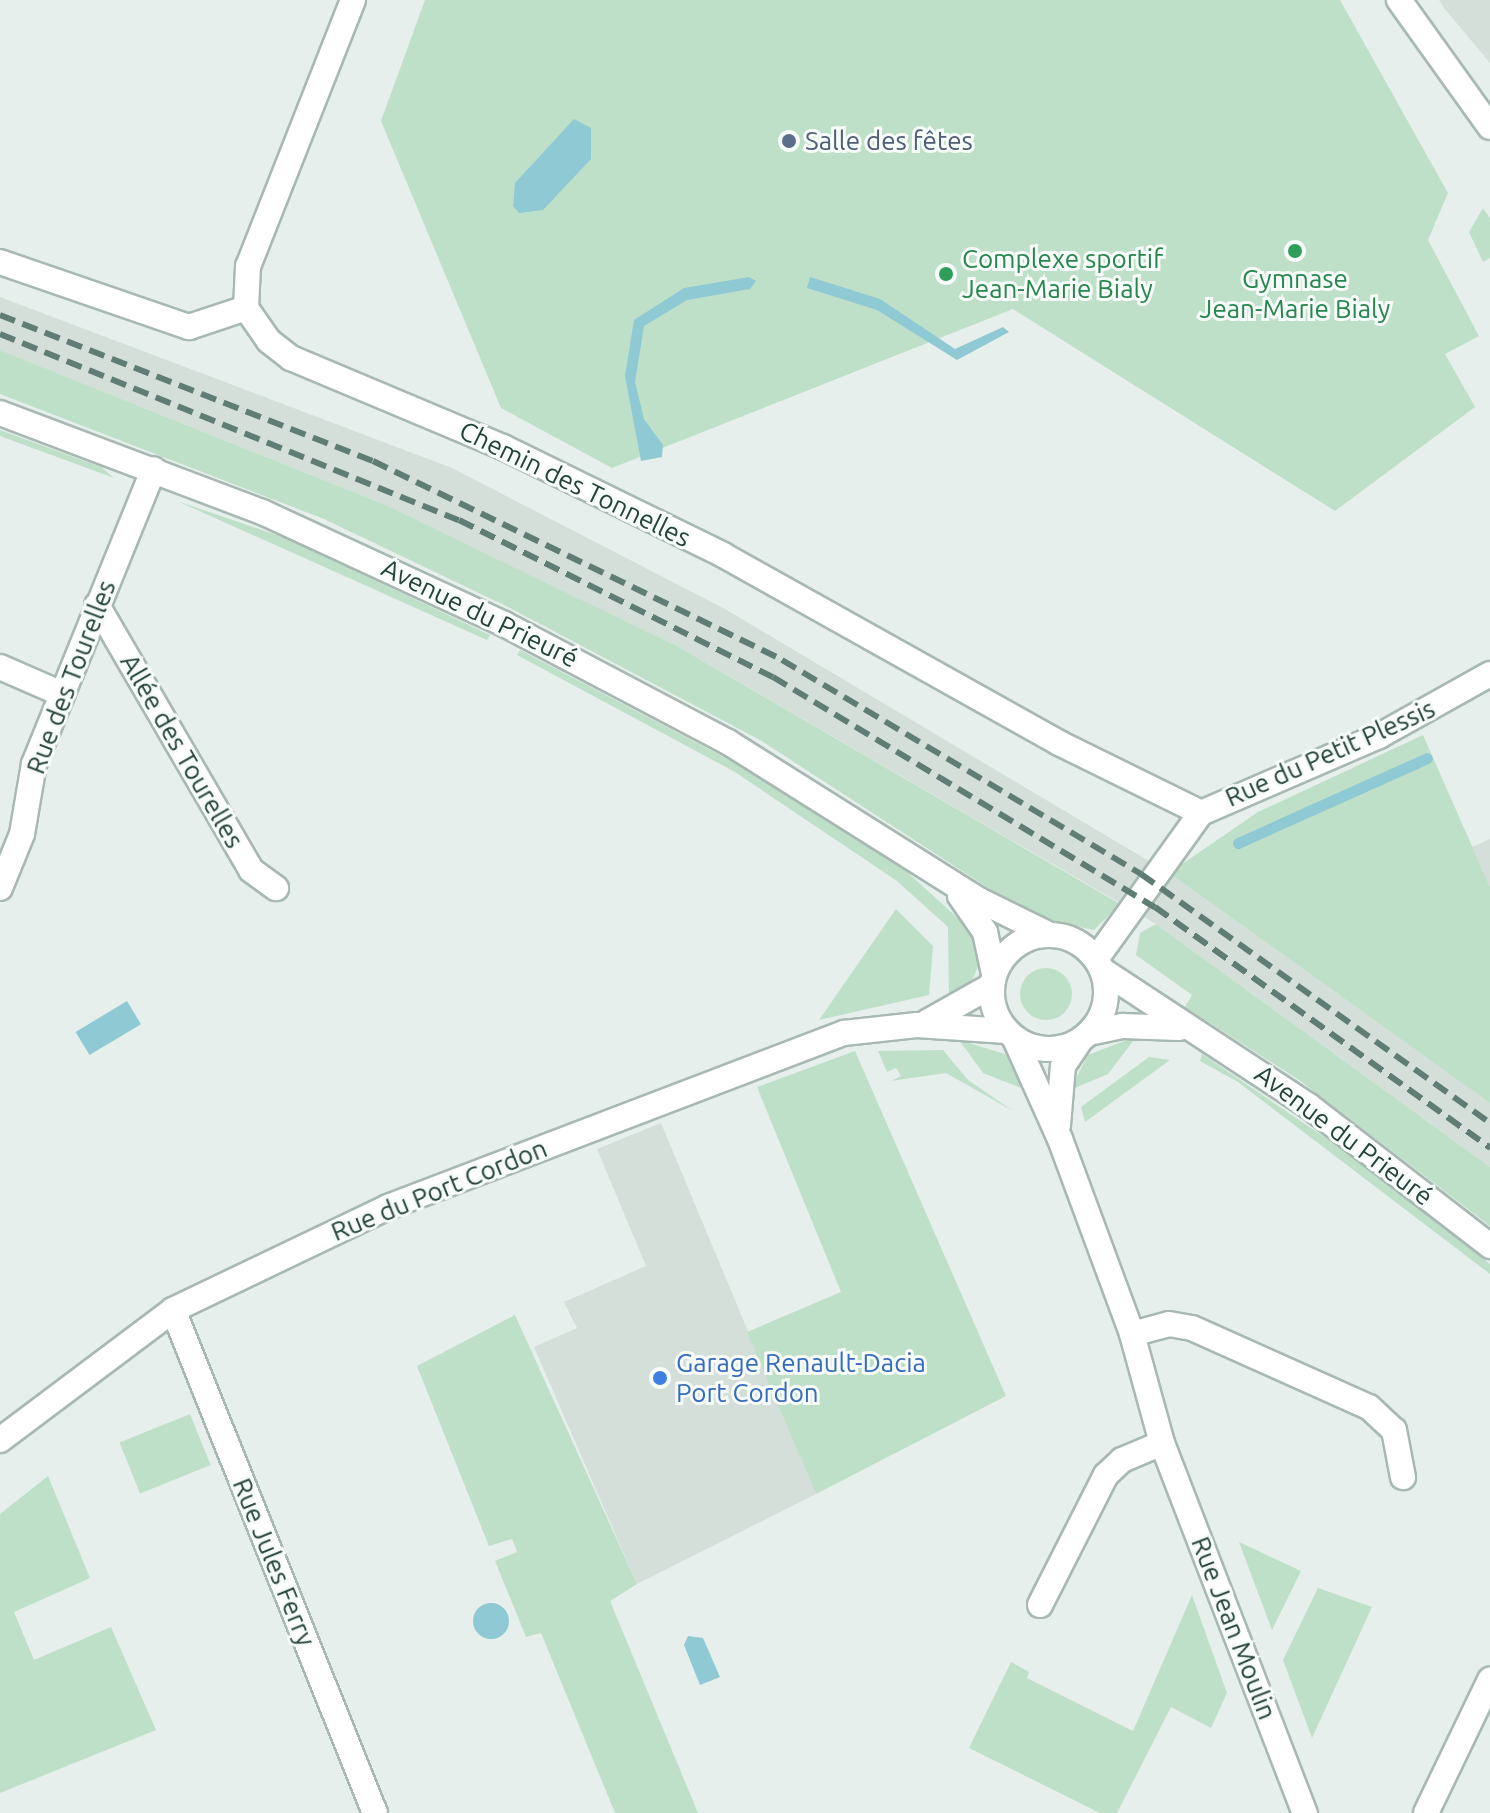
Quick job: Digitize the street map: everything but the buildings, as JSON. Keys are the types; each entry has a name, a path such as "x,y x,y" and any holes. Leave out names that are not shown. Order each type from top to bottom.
{"street":[{"path":"0,262 189,327 246,308 248,266 353,0"},
{"path":"1399,0 1490,127"},
{"name":"Chemin des Tonnelles","path":"246,308 291,358 503,447 723,555 1059,743 1201,813"},
{"name":"Avenue du Prieuré","path":"0,413 154,469 362,555 608,676 777,771 932,870 1048,934"},
{"name":"Rue des Tourelles","path":"0,888 22,834 34,764 154,469"},
{"name":"Allée des Tourelles","path":"97,605 251,870 276,888"},
{"path":"0,667 62,694"},
{"name":"Rue du Petit Plessis","path":"1099,965 1201,813 1413,719 1490,674"},
{"name":"Avenue du Prieuré","path":"932,870 979,919 993,980"},
{"path":"1048,934 1070,939 1099,965 1105,1004 1084,1037 1048,1049 1010,1035 993,980 1017,944 1048,934"},
{"name":"Avenue du Prieuré","path":"1099,965 1309,1106 1490,1246"},
{"name":"Rue du Port Cordon","path":"917,1025 993,980"},
{"name":"Rue du Port Cordon","path":"0,1440 173,1310 388,1207 720,1077 844,1033 917,1025 1010,1035"},
{"name":"Avenue du Prieuré","path":"1084,1037 1147,1025 1193,1031"},
{"name":"Rue Jean Moulin","path":"1010,1035 1060,1139 1132,1334 1162,1443 1305,1813"},
{"name":"Rue Jean Moulin","path":"1060,1139 1059,1080 1084,1037"},
{"name":"Rue Jules Ferry","path":"173,1310 375,1813"},
{"path":"1132,1334 1169,1324 1192,1328 1369,1407 1394,1430 1403,1477"},
{"path":"1040,1605 1106,1475 1122,1460 1162,1443"},
{"path":"1426,1813 1490,1680"}],"shaded area":[{"path":"1439,0 1490,0 1490,63 1444,8"},
{"path":"0,297 452,468 725,609 1169,873 1471,1089 1490,1103 1490,1167 1156,924 677,646 388,506 0,350"},
{"path":"1490,839 1490,887 1472,847"},
{"path":"661,1123 816,1494 637,1584 534,1347 577,1328 564,1302 646,1266 597,1149"}],"green space":[{"name":"Complexe sportif Jean-Marie Bialy","path":"425,0 1340,0 1448,193 1428,240 1479,336 1445,354 1475,407 1335,511 1013,309 612,468 501,408 381,121"},
{"path":"1483,208 1490,218 1490,258 1483,262 1469,232"},
{"path":"0,350 388,506 677,646 1120,904 1094,930 1033,917 760,740 506,606 324,519 0,394"},
{"path":"0,430 101,467 114,478 0,436"},
{"path":"177,501 288,539 490,635 487,640"},
{"path":"520,650 737,764 906,871 972,931 979,964 971,983 949,1000 948,927 897,881 735,772 517,655"},
{"path":"1423,735 1490,887 1490,1103 1169,873 1258,812"},
{"path":"896,909 933,946 929,995 819,1020"},
{"path":"1156,924 1490,1167 1490,1226 1299,1080 1185,1007 1192,995 1136,955 1140,933"},
{"path":"1046,968 1064,976 1072,994 1064,1012 1046,1020 1028,1012 1020,994 1028,976"},
{"path":"1137,1036 1108,1074 1070,1090 1088,1055"},
{"path":"959,1040 1005,1054 1026,1090 983,1073"},
{"path":"943,1050 968,1080 1013,1111 946,1073 891,1081 901,1076 896,1068 887,1072 878,1051"},
{"path":"855,1051 1006,1396 816,1494 747,1332 841,1292 757,1087"},
{"path":"1202,1054 1342,1149 1490,1264 1490,1274 1238,1082 1200,1061"},
{"path":"1149,1057 1170,1060 1085,1122 1081,1107"},
{"path":"515,1315 637,1584 610,1601 698,1813 615,1813 541,1633 526,1637 495,1561 517,1552 512,1539 489,1546 417,1366"},
{"path":"190,1414 211,1465 140,1493 120,1442"},
{"path":"48,1476 90,1578 14,1612 34,1660 111,1627 156,1730 0,1793 0,1514"},
{"path":"1239,1542 1301,1571 1272,1630"},
{"path":"1318,1588 1372,1607 1312,1738 1283,1660"},
{"path":"1192,1595 1227,1693 1211,1728 1171,1707 1117,1813 1100,1813 969,1748 1011,1662 1029,1672 1027,1678 1133,1731"}],"water":[{"path":"574,119 591,128 591,159 543,210 519,213 513,206 515,183"},
{"path":"749,277 756,281 750,289 687,300 644,326 635,382 644,419 663,445 662,457 641,461 625,376 634,320 684,288"},
{"path":"810,277 880,299 955,349 1003,327 1009,332 957,360 877,310 807,288"},
{"path":"127,1001 141,1024 89,1055 76,1032"},
{"path":"491,1603 504,1608 509,1621 504,1634 491,1639 478,1634 473,1621 478,1608"},
{"path":"688,1636 703,1638 720,1677 700,1685 684,1645"}],"waterway":[{"path":"1238,843 1427,758"}],"railway":[{"path":"0,315 373,461 782,660 1141,874 1490,1123"},
{"path":"0,334 459,520 773,677 1155,907 1490,1148"}],"place":[{"name":"Salle des fêtes","path":"789,141"},
{"name":"Gymnase Jean-Marie Bialy","path":"1295,251"},
{"name":"Complexe sportif Jean-Marie Bialy","path":"946,274"},
{"name":"Garage Renault-Dacia Port Cordon","path":"660,1378"}]}
